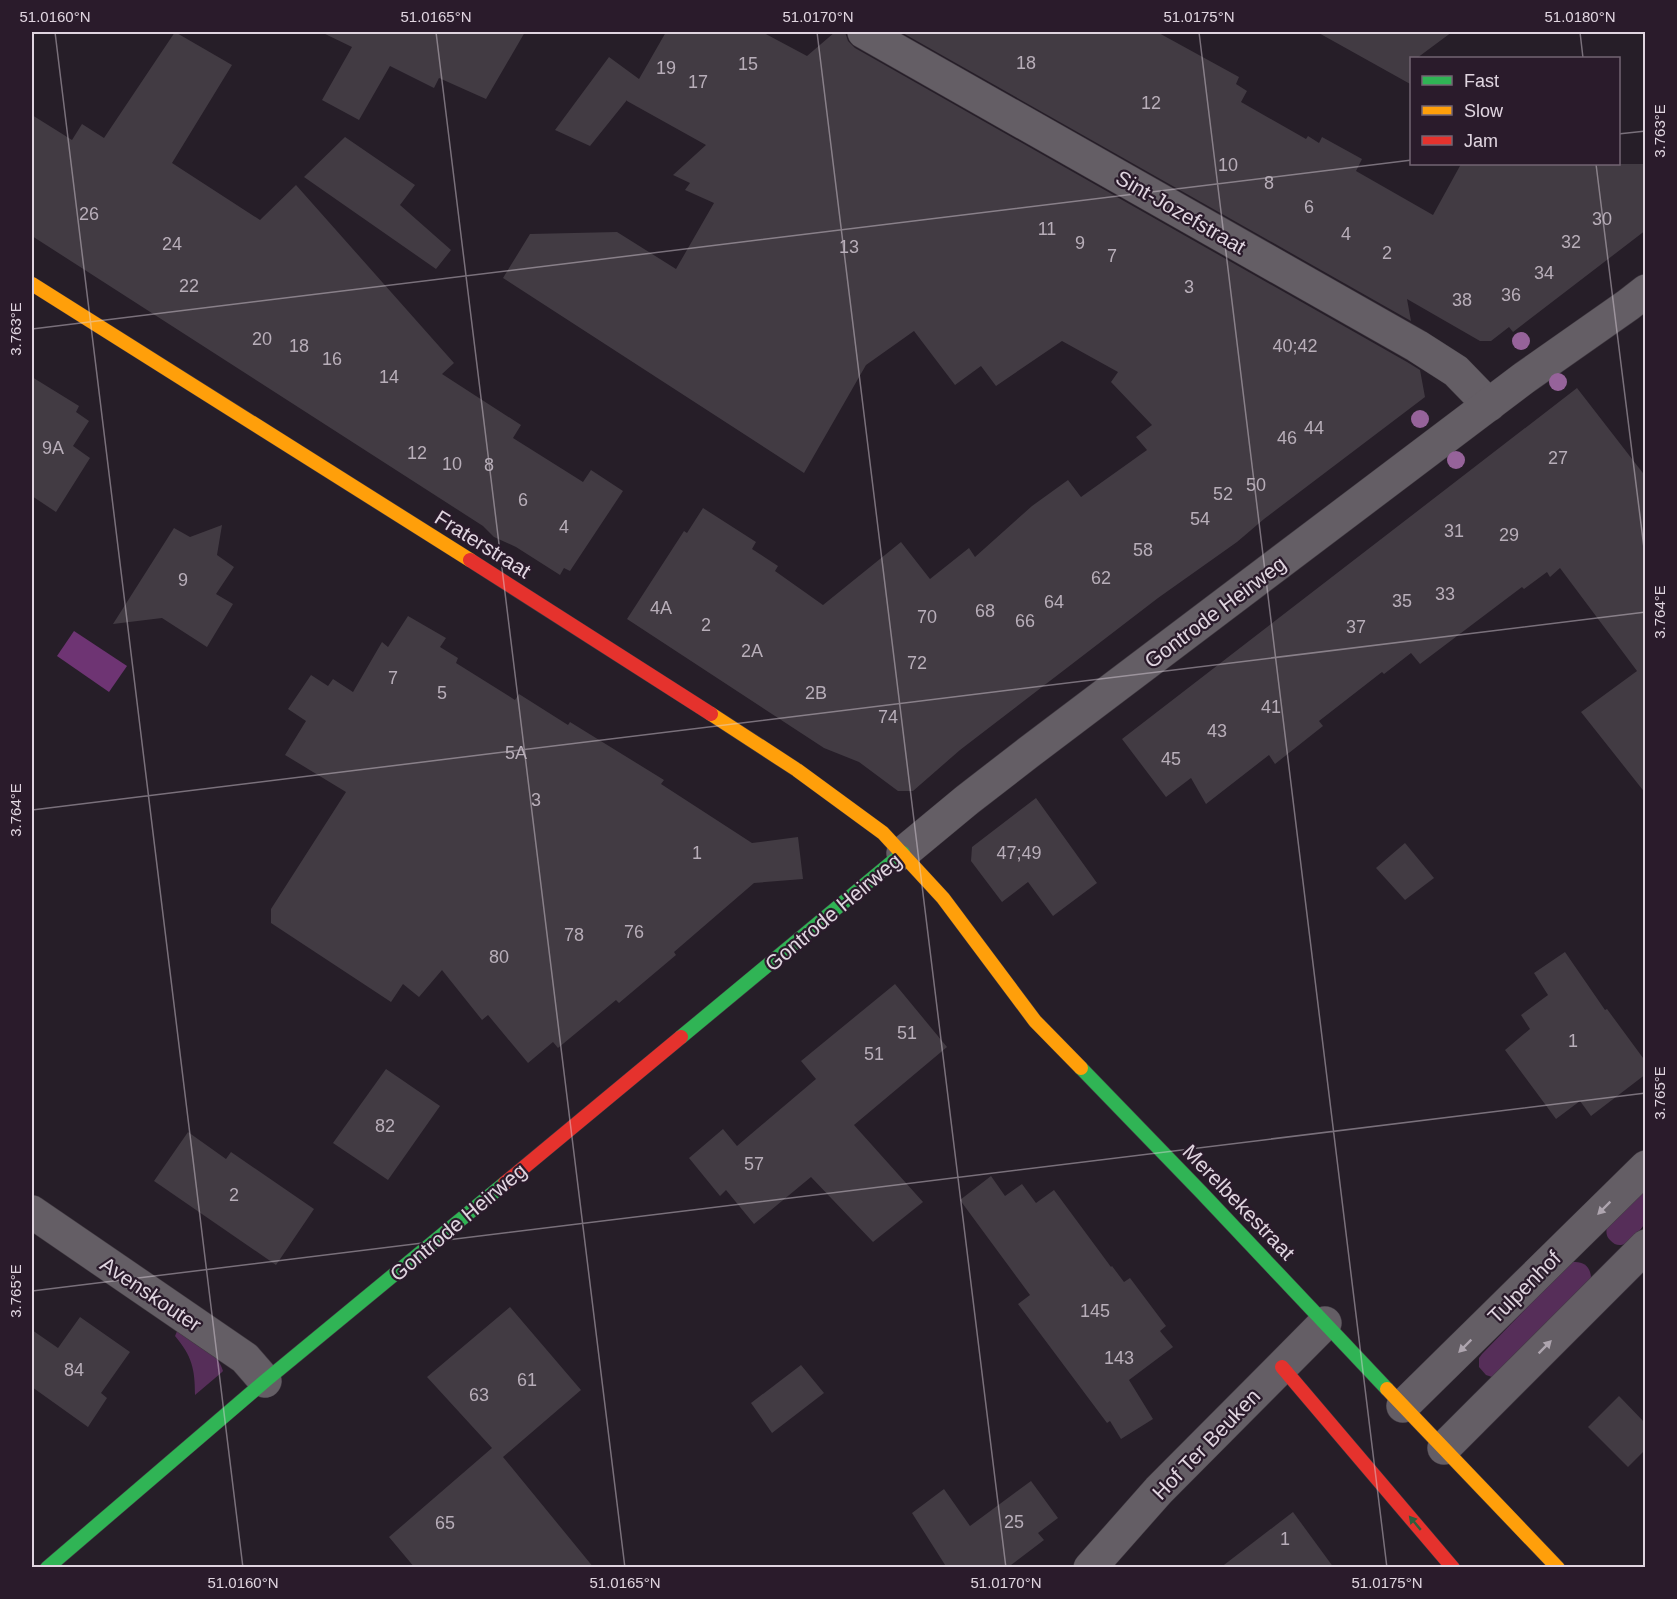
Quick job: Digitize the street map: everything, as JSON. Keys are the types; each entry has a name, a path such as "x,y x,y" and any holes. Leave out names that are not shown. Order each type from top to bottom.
{"street":[{"name":"Sint-Jozefstraat","path":"864,32 1417,346 1455,371 1489,405"},
{"name":"Fraterstraat","path":"32,284 735,729 859,814 903,853"},
{"name":"Gontrode Heirweg","path":"47,1568 266,1381 967,800 1489,405 1646,291"},
{"name":"Merelbekestraat","path":"903,853 943,898 1035,1021 1558,1568"},
{"name":"Tulpenhof","path":"1403,1406 1646,1167"},
{"name":"Avenskouter","path":"32,1212 245,1358 266,1381"},
{"path":"1444,1448 1646,1246"},
{"name":"Hof Ter Beuken","path":"1090,1568 1159,1490 1325,1323"},
{"path":"1282,1367 1453,1568"}],"shaded area":[{"path":"74,631 127,666 109,692 57,656"},
{"path":"1645,1186 1645,1224 1625,1244 1615,1244 1608,1237 1607,1226"},
{"path":"1573,1262 1586,1266 1590,1271 1591,1279 1492,1377 1486,1375 1479,1367 1479,1358 1482,1354"},
{"path":"178,1329 211,1352 223,1371 195,1395 191,1363 175,1336"}],"building":[{"path":"175,32 232,65 172,163 260,220 296,185 454,363 442,374 521,425 513,438 583,482 591,470 623,491 570,571 564,568 560,575 516,547 494,537 483,526 32,236 32,115 72,140 82,124 104,138"},
{"path":"321,32 525,32 486,99 439,78 434,88 390,66 359,120 322,100 352,47"},
{"path":"666,32 762,32 807,56 835,32 845,32 848,41 855,48 1420,370 1425,397 1237,542 1158,598 960,750 913,791 898,791 859,762 824,748 627,619 684,531 687,533 703,508 756,542 752,549 778,566 775,571 823,605 901,542 930,579 969,548 975,557 1032,506 1068,480 1081,497 1147,450 1136,437 1152,425 1111,382 1118,372 1062,341 996,386 981,366 955,385 914,331 866,365 804,473 503,278 530,234 617,232 676,269 714,203 685,190 690,183 673,175 706,145 627,100 590,146 555,130 609,57 639,79"},
{"path":"901,32 1157,32 1239,77 1236,84 1247,91 1241,102 1306,139 1308,136 1319,143 1322,137 1362,159 1356,171 1433,215 1460,165 1646,164 1646,230 1513,332 1509,327 1491,341 1480,341 1407,299 1411,321"},
{"path":"1317,32 1452,32 1418,57 1410,57 1410,84"},
{"path":"345,137 415,185 400,205 451,250 436,269 304,177"},
{"path":"32,377 79,406 76,412 89,421 73,446 90,458 56,512 32,496"},
{"path":"1577,388 1646,477 1646,794 1581,712 1637,671 1560,568 1550,577 1547,572 1524,589 1522,587 1420,664 1411,653 1384,674 1382,672 1319,721 1323,726 1275,764 1269,755 1206,804 1191,778 1166,797 1122,739"},
{"path":"222,525 217,555 234,567 216,594 233,604 207,647 162,618 113,624 174,528 190,537"},
{"path":"408,616 446,638 440,647 458,658 456,663 515,700 519,694 568,725 570,722 664,780 661,784 752,843 798,837 803,879 754,883 674,952 676,955 619,1003 616,1000 558,1048 553,1042 528,1063 488,1015 482,1020 442,970 419,997 403,984 391,1002 271,923 271,909 346,792 285,755 306,721 288,709 311,675 328,686 333,679 353,692 382,642 388,647"},
{"path":"1036,798 1097,883 1053,916 1028,882 1002,902 971,861 972,847"},
{"path":"1405,843 1434,878 1405,900 1376,868"},
{"path":"1565,952 1605,1010 1607,1009 1646,1062 1646,1074 1591,1116 1580,1101 1556,1119 1505,1050 1530,1029 1521,1015 1548,995 1534,973"},
{"path":"895,984 947,1047 854,1125 923,1202 873,1242 811,1177 754,1224 726,1190 720,1196 689,1158 723,1129 737,1146 816,1079 801,1061"},
{"path":"386,1069 440,1106 388,1180 333,1143"},
{"path":"188,1132 226,1159 231,1152 314,1209 276,1265 154,1181"},
{"path":"991,1176 1005,1196 1022,1184 1036,1203 1054,1190 1111,1267 1124,1282 1130,1278 1166,1326 1160,1331 1173,1347 1129,1380 1153,1419 1121,1439 1110,1421 1107,1423 1018,1304 1030,1295 960,1200"},
{"path":"510,1307 581,1390 503,1457 594,1568 415,1568 389,1537 492,1448 427,1377"},
{"path":"80,1317 130,1352 101,1393 107,1398 88,1427 32,1387 32,1330 58,1348"},
{"path":"801,1365 824,1393 772,1433 751,1403"},
{"path":"1619,1396 1646,1424 1646,1449 1628,1467 1588,1427"},
{"path":"1031,1481 1058,1518 1038,1533 1044,1540 1007,1568 947,1568 912,1513 944,1489 970,1526"},
{"path":"1293,1512 1334,1568 1220,1568"}],"traffic: fast":[{"path":"681,1037 903,853"},
{"path":"1081,1068 1387,1389"},
{"path":"47,1568 265,1381 505,1183"}],"traffic: slow":[{"path":"32,284 470,560"},
{"path":"711,714 797,770 883,833 943,898 1035,1021 1081,1068"},
{"path":"1387,1389 1558,1568"}],"traffic: jam":[{"path":"470,560 711,714"},
{"path":"505,1183 681,1037"},
{"path":"1282,1367 1453,1568"}]}
